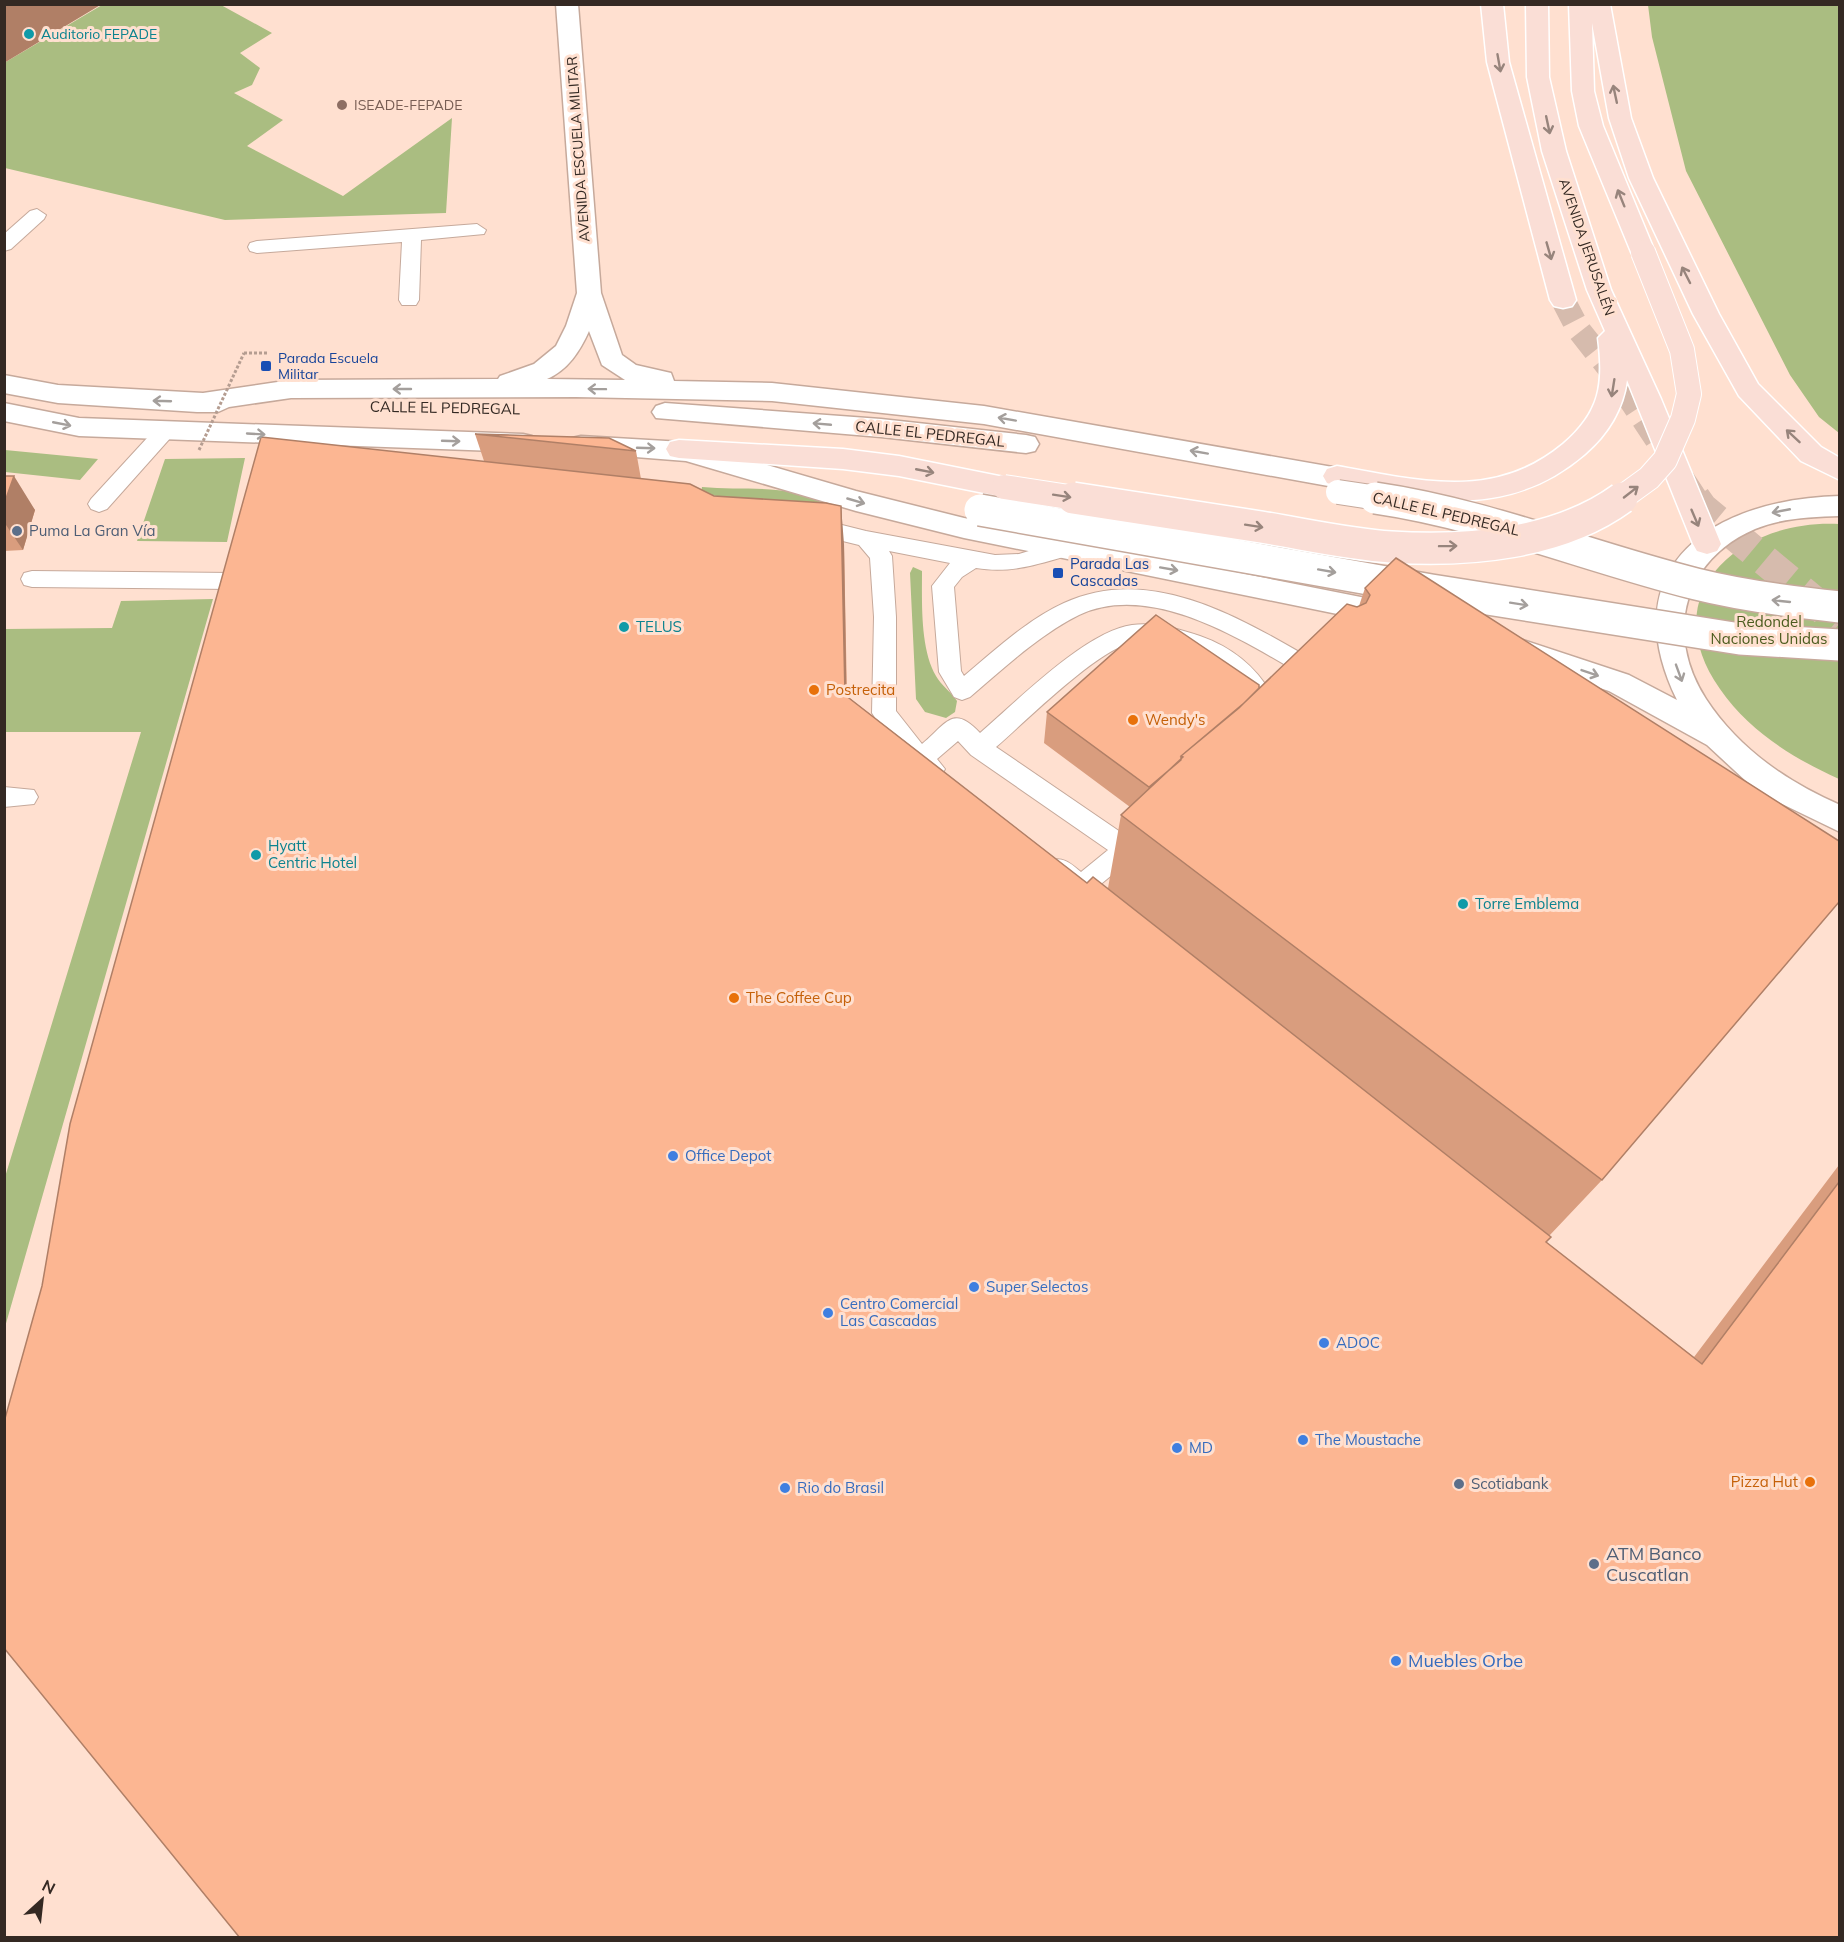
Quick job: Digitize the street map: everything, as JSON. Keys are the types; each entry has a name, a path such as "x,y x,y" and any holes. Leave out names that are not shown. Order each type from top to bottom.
{"main road":[{"name":"AVENIDA ESCUELA MILITAR","path":"567,4 590,293 611,359 628,372 675,382 772,392"},
{"path":"1492,4 1498,62 1563,300"},
{"name":"AVENIDA JERUSALÉN","path":"1537,4 1538,77 1551,141 1599,290 1648,399 1707,544"},
{"path":"679,449 843,459 899,466 1004,487 1391,547 1460,546 1533,538 1571,527 1599,514 1649,478 1665,460 1683,420 1689,394 1682,350 1591,126 1583,91 1580,4"},
{"path":"1599,4 1620,118 1637,168 1706,314 1748,390 1811,454 1839,471"},
{"path":"197,402 291,389 470,388 772,392 984,415 1337,477 1437,492 1493,492 1535,478 1568,456 1590,434 1609,407 1613,394 1614,357 1599,290"},
{"name":"AVENIDA ESCUELA MILITAR","path":"470,388 533,377 543,372 574,340 590,293"},
{"name":"CALLE EL PEDREGAL","path":"4,384 58,394 197,402 388,408 577,409 706,414 988,438 1404,502 1519,529 1571,548 1696,584 1774,600 1839,606"},
{"name":"CALLE EL PEDREGAL","path":"4,412 79,427 679,449 775,462 980,510 1431,590 1740,639 1839,645"},
{"path":"679,449 872,506 1065,548 1271,587 1431,623"},
{"path":"1337,477 1471,507 1629,553 1681,576"},
{"path":"1839,506 1803,507 1772,512 1736,525 1707,544 1681,576 1675,588 1669,615 1674,659 1686,691 1719,737 1751,767 1839,827"},
{"path":"1490,640 1619,683 1719,737"},
{"path":"1789,793 1839,819"}],"lane":[{"path":"4,245 36,215"},
{"path":"257,248 477,230"},
{"path":"409,300 412,235"},
{"path":"99,504 166,429"},
{"path":"789,521 866,539 995,563 1019,562 1065,548"},
{"path":"866,539 881,556 885,617 884,713 921,759 950,782"},
{"path":"921,759 959,726 965,704 962,691 950,672 943,586 954,571 973,559"},
{"path":"32,579 233,581"},
{"path":"962,691 1020,641 1074,608 1105,599 1137,598 1176,604 1217,617 1328,679"},
{"path":"979,748 1092,653 1128,634 1167,635 1208,649 1237,666 1265,702 1263,724"},
{"path":"959,726 979,748 1134,841 1090,893 1043,856"}],"path":[{"path":"199,450 244,353"}],"green space":[{"name":"ISEADE-FEPADE","path":"102,5 221,5 272,33 240,53 260,68 252,85 234,93 283,120 247,146 343,196 452,118 446,213 225,220 5,168 4,63"},
{"path":"1648,5 1839,5 1839,433 1819,417 1790,375 1686,171 1652,37"},
{"path":"5,450 98,459 80,480 5,472"},
{"path":"245,458 227,542 137,541 165,459"},
{"path":"702,487 781,490 811,497 825,504 817,517 701,493"},
{"name":"Redondel Naciones Unidas","path":"1839,524 1839,779 1789,753 1759,731 1732,704 1720,689 1702,654 1696,622 1702,593 1718,568 1741,548 1770,534 1803,526"},
{"path":"913,567 922,571 923,625 927,653 938,679 957,701 955,712 946,718 925,712 916,699 910,573"},
{"path":"213,599 5,1327 5,1177 141,732 5,732 5,629 112,628 121,601"}],"building":[{"path":"475,434 609,438 636,451"},
{"name":"Centro Comercial Las Cascadas","path":"261,437 690,484 714,496 826,503 841,506 845,695 1087,883 1093,877 1551,1237 1546,1242 1702,1364 1839,1182 1839,1938 240,1938 4,1648 4,1422 42,1286 70,1124"},
{"path":"4,476 14,476 4,504"},
{"name":"Torre Emblema","path":"1396,558 1839,841 1839,902 1602,1180 1121,815 1183,757 1181,756 1244,703 1347,604 1357,607 1366,603 1370,595 1365,588"},
{"path":"1156,615 1259,685 1259,688 1149,787 1047,712"}],"tunnel":[{"path":"1563,300 1578,329 1612,372 1696,499"},
{"path":"1695,498 1702,508 1840,623"}],"place":[{"name":"Auditorio FEPADE","path":"29,34"},
{"name":"ISEADE-FEPADE","path":"342,105"},
{"name":"Parada Escuela Militar","path":"266,366"},
{"name":"Puma La Gran Vía","path":"17,531"},
{"name":"Parada Las Cascadas","path":"1058,573"},
{"name":"TELUS","path":"624,627"},
{"name":"Postrecita","path":"814,690"},
{"name":"Wendy's","path":"1133,720"},
{"name":"Hyatt Centric Hotel","path":"256,855"},
{"name":"Torre Emblema","path":"1463,904"},
{"name":"The Coffee Cup","path":"734,998"},
{"name":"Office Depot","path":"673,1156"},
{"name":"Super Selectos","path":"974,1287"},
{"name":"Centro Comercial Las Cascadas","path":"828,1313"},
{"name":"ADOC","path":"1324,1343"},
{"name":"The Moustache","path":"1303,1440"},
{"name":"MD","path":"1177,1448"},
{"name":"Pizza Hut","path":"1810,1482"},
{"name":"Scotiabank","path":"1459,1484"},
{"name":"Rio do Brasil","path":"785,1488"},
{"name":"ATM Banco Cuscatlan","path":"1594,1564"},
{"name":"Muebles Orbe","path":"1396,1661"}]}
